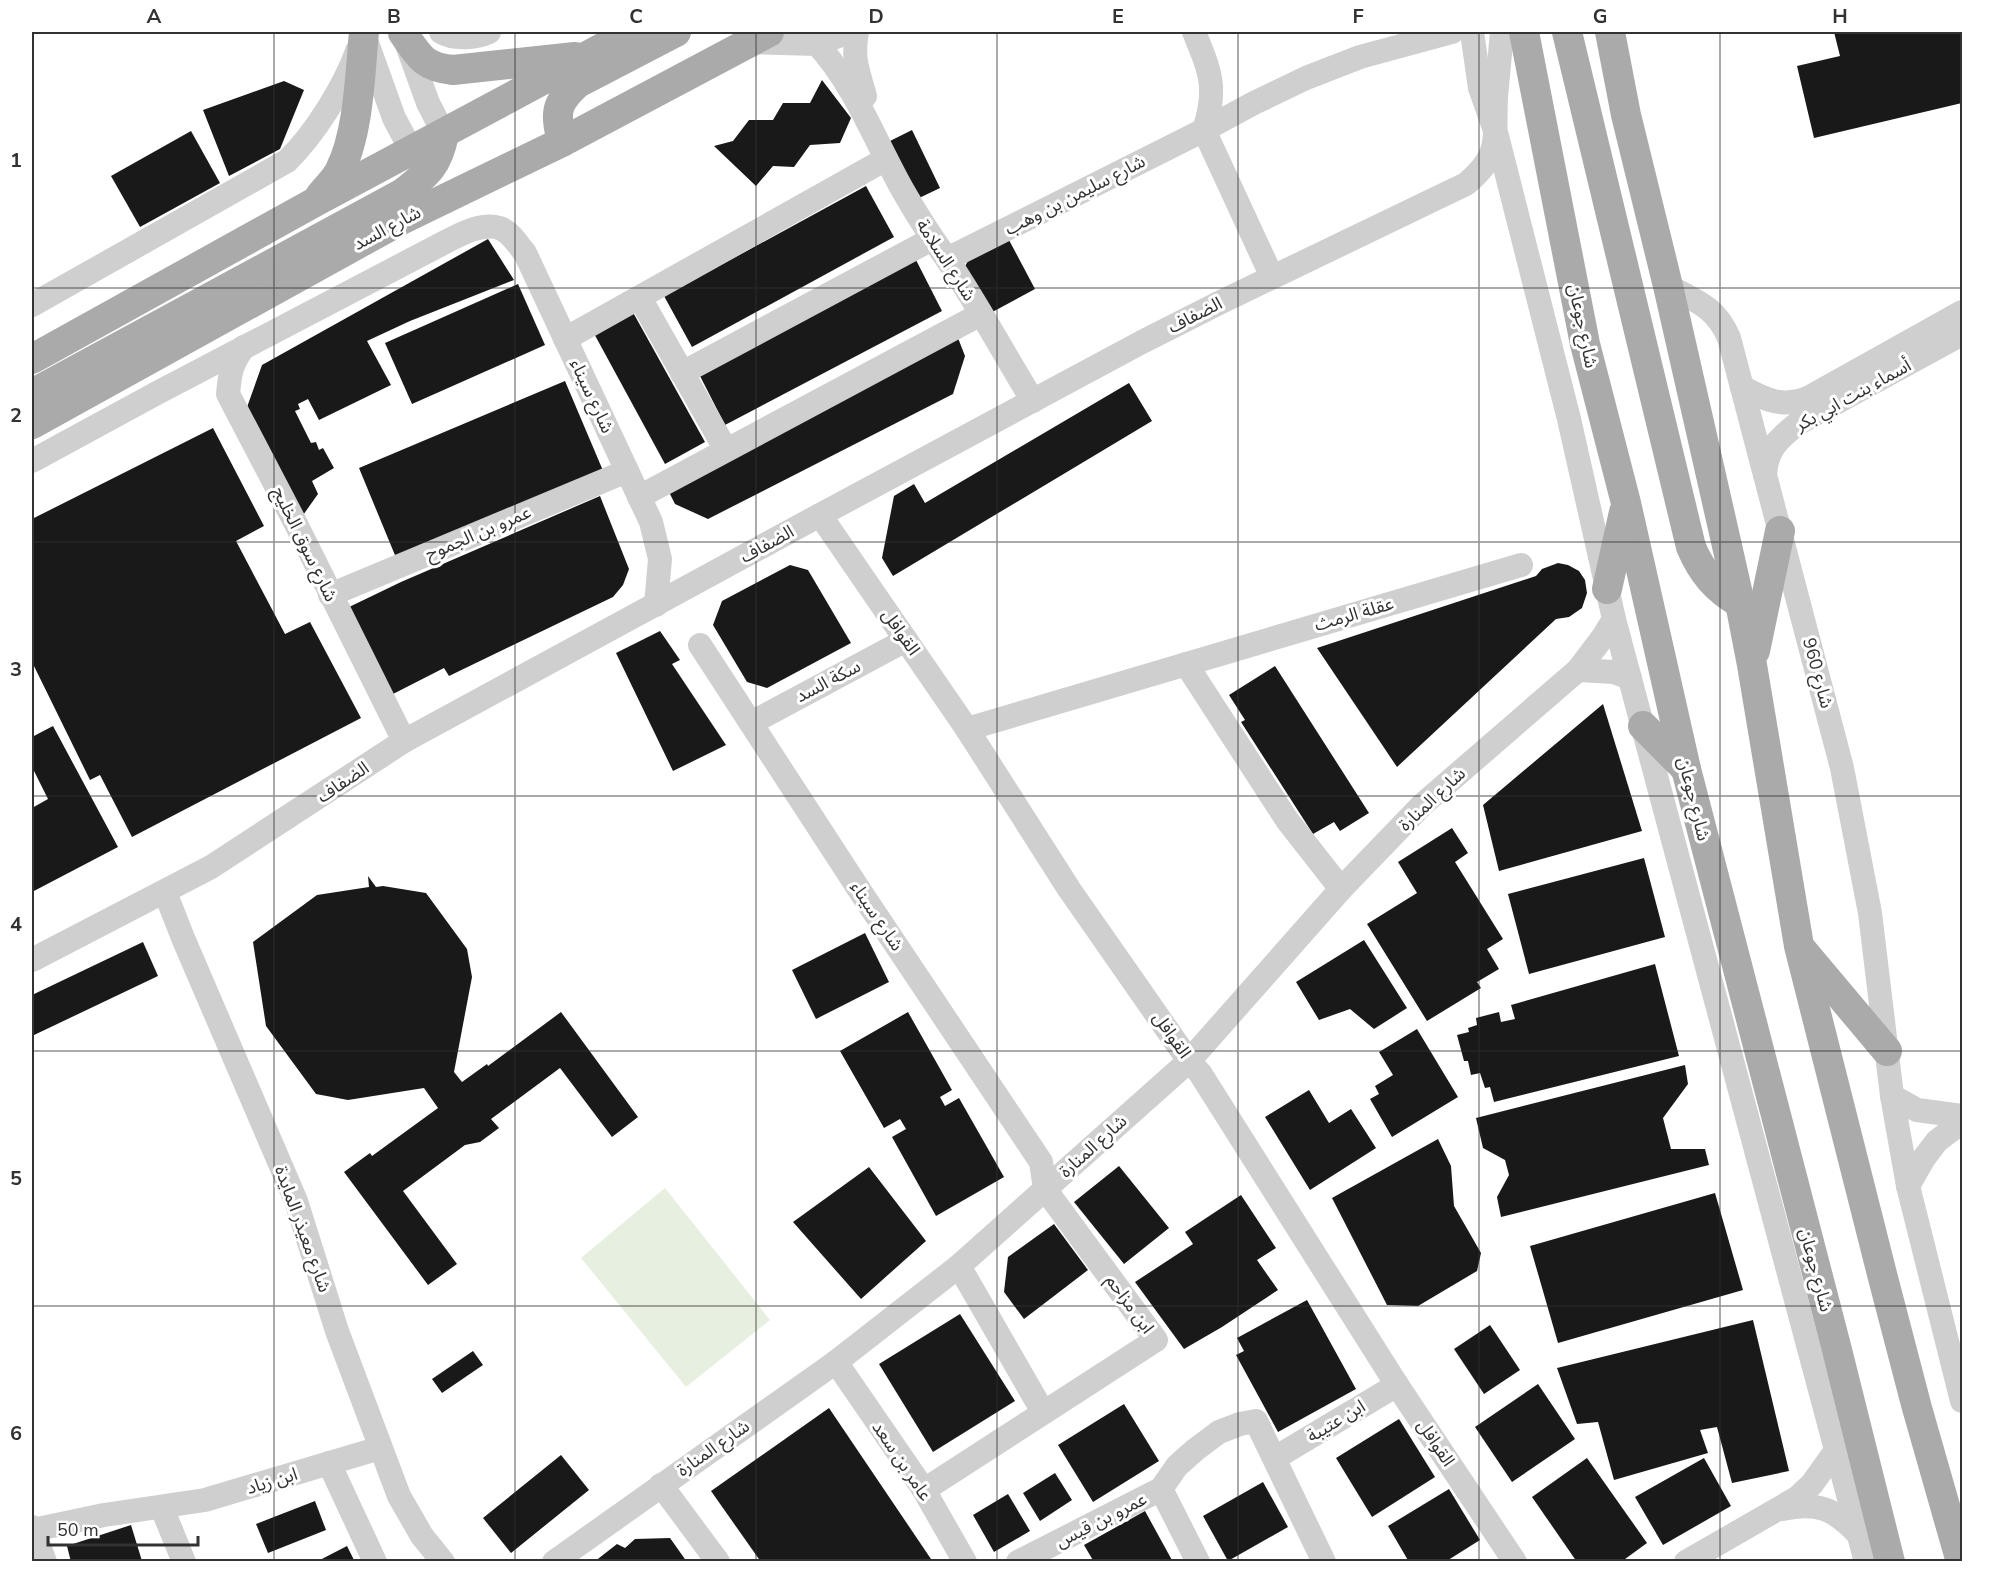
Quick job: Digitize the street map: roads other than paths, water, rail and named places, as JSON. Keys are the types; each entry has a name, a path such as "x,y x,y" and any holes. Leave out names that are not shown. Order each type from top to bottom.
{"main road":[{"path":"315,202 340,171 347,149 357,101 364,32"},
{"path":"402,32 420,58 437,68 466,69 587,56"},
{"path":"32,394 403,193 421,159 444,134 632,32"},
{"path":"562,142 557,122 558,108 565,94 578,83 676,32"},
{"name":"شارع جوعان","path":"1524,32 1585,344 1626,503 1686,769 1847,1438 1890,1562"},
{"path":"1568,32 1691,547 1699,565 1710,580 1740,603"},
{"path":"1610,32 1626,115 1668,286 1740,603 1799,946 1828,1068 1897,1332 1961,1562"},
{"name":"شارع السد","path":"44,417 401,220 562,142 758,37"},
{"path":"38,352 315,202 421,159 490,175"},
{"path":"32,444 44,417"},
{"path":"1607,590 1626,503"},
{"path":"1752,665 1780,531"},
{"path":"1643,726 1686,769"},
{"path":"1799,946 1887,1051"}],"street":[{"path":"364,32 394,118 421,159"},
{"path":"32,305 287,161 300,148 340,88 349,72 364,32"},
{"path":"402,32 428,103 444,134"},
{"path":"441,32 464,37 489,32"},
{"name":"شارع السد","path":"758,37 817,44 849,32"},
{"name":"شارع السلامة","path":"857,32 854,45 855,64 864,92 866,116"},
{"path":"1194,32 1208,67 1212,88 1211,110 1204,130 1272,277"},
{"name":"شارع سليمن بن وهب","path":"947,259 1306,78 1360,57 1452,32"},
{"name":"شارع جوعان","path":"1472,32 1480,88 1497,136 1569,418 1614,619 1824,1402 1847,1438 1860,1535 1866,1562"},
{"name":"شارع جوعان","path":"1497,136 1496,109 1502,32"},
{"name":"شارع السلامة","path":"817,44 839,71 866,116 886,159 932,239 981,314 1032,401"},
{"name":"الضفاف","path":"32,960 165,892 231,855 404,741 820,515 1152,337 1466,184 1486,163 1497,136"},
{"path":"565,339 886,159"},
{"name":"شارع سيناء","path":"244,347 471,231 484,227 501,229 514,239 525,254 654,530 660,559 656,605"},
{"path":"682,373 932,239"},
{"name":"شارع 960","path":"1668,286 1709,308 1717,316 1729,338 1840,758 1856,830 1870,913 1892,1096"},
{"path":"640,298 726,450"},
{"name":"أسماء بنت ابي بكر","path":"1742,387 1763,399 1780,403 1797,403 1962,312"},
{"path":"639,497 981,314"},
{"name":"أسماء بنت ابي بكر","path":"1765,475 1766,461 1774,447 1784,434 1797,424 1962,334"},
{"path":"32,461 244,347"},
{"name":"شارع سوق الخليج","path":"244,347 234,360 228,394 296,524 404,741"},
{"name":"عمرو بن الجموح","path":"330,595 627,471"},
{"name":"القوافل","path":"820,515 967,729 1069,889 1189,1061 1200,1073 1397,1385 1515,1562"},
{"name":"عقلة الرمث","path":"967,729 1521,565"},
{"name":"شارع المنارة","path":"554,1562 836,1362 959,1266 1046,1189 1189,1061 1341,889 1422,805 1578,670 1604,637 1614,619"},
{"name":"سكة السد","path":"751,723 906,640"},
{"name":"شارع سيناء","path":"700,645 1041,1162 1046,1189"},
{"path":"1186,664 1287,820 1341,889"},
{"path":"1578,670 1614,672 1630,678"},
{"name":"شارع معيذر المايدة","path":"165,892 296,1201 337,1331 399,1496 422,1536 442,1562"},
{"path":"1892,1096 1917,1110 1962,1116"},
{"path":"1892,1096 1908,1186 1962,1401"},
{"path":"1908,1186 1937,1141 1962,1122"},
{"name":"ابن مزاحم","path":"924,1490 1156,1340 1046,1189"},
{"path":"959,1266 1043,1412"},
{"name":"عامر بن سعد","path":"836,1362 924,1490 965,1562"},
{"name":"ابن عتيبة","path":"1275,1458 1397,1385"},
{"name":"عمرو بن قيس","path":"1018,1562 1161,1490 1177,1466 1219,1432 1256,1421 1324,1562"},
{"path":"1686,1562 1797,1498 1812,1484 1847,1438"},
{"name":"ابن زياد","path":"32,1529 226,1495 380,1448"},
{"path":"329,1463 375,1562"},
{"path":"661,1485 718,1562"},
{"path":"1161,1490 1198,1562"},
{"path":"1779,1509 1802,1504 1824,1508 1844,1518 1860,1535"},
{"path":"162,1508 184,1562"},
{"path":"32,1529 45,1562"}]}
